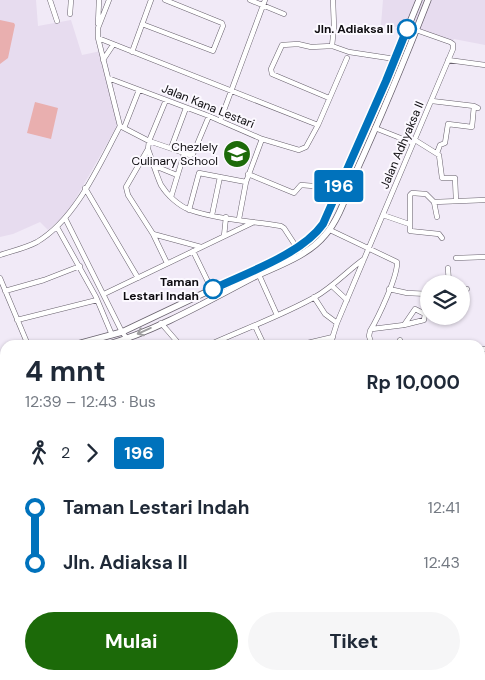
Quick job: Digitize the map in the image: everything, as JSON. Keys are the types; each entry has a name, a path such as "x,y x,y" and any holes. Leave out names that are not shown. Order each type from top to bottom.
{"main road":[{"path":"123,340 259,275 299,251 316,234 323,224 419,0"},
{"path":"93,340 122,332 299,251 314,246 330,230 359,166 428,0"},
{"path":"350,162 359,166"}],"street":[{"path":"50,0 57,21"},
{"path":"70,14 71,0"},
{"path":"98,0 98,38 122,127 149,141 184,154 193,154 209,116"},
{"path":"98,28 109,0"},
{"path":"132,52 151,0"},
{"path":"142,24 213,51 223,26 222,23 165,0"},
{"path":"250,0 264,2 284,14"},
{"path":"332,46 334,0"},
{"path":"220,122 264,2"},
{"name":"Jalan Adhyaksa II","path":"331,340 368,248 453,49 453,44 416,30"},
{"path":"98,38 318,125 347,58"},
{"path":"103,60 113,45"},
{"path":"329,98 270,72 282,45 332,46 353,53 395,59"},
{"path":"448,60 485,65"},
{"name":"Jalan Kana Lestari","path":"108,78 209,116 262,139 302,150 306,147 318,125"},
{"path":"0,255 36,242 57,227 65,218 122,127 139,90"},
{"path":"166,100 149,141 148,149 126,187 128,195 153,234 167,263"},
{"path":"432,100 476,107 472,127 448,124 445,143 440,144 438,154 442,178 455,178 456,201"},
{"path":"171,148 186,108"},
{"path":"375,128 414,142 438,154"},
{"path":"239,219 248,174 262,139"},
{"path":"148,149 162,185 171,197 189,210 256,221 284,228 299,251"},
{"path":"171,197 184,154"},
{"path":"155,166 177,175"},
{"path":"189,210 199,173 246,182"},
{"path":"248,174 294,193 301,185 338,188"},
{"path":"212,215 220,177"},
{"path":"85,188 138,278"},
{"path":"437,217 434,202 426,194 412,193 410,195 410,231 439,234 442,238"},
{"path":"434,202 485,200"},
{"path":"383,215 409,224"},
{"path":"224,236 226,217"},
{"path":"65,218 126,339"},
{"path":"104,294 256,221"},
{"path":"57,227 80,266 112,335"},
{"path":"330,230 396,261 397,266 389,289 369,336 370,340"},
{"path":"153,234 201,247"},
{"path":"193,251 212,290"},
{"path":"456,258 485,257"},
{"path":"226,340 314,297 332,286 364,259"},
{"path":"5,291 44,280 80,266"},
{"path":"448,268 448,275"},
{"path":"259,275 277,315"},
{"path":"0,278 26,340"},
{"path":"332,286 347,300"},
{"path":"389,289 420,294"},
{"path":"314,297 325,314 338,323"},
{"path":"17,320 97,300"},
{"path":"372,329 404,325 424,320 425,314 415,309 404,325"},
{"path":"161,323 176,340"},
{"path":"255,326 262,340"},
{"path":"320,340 332,337"}],"shaded area":[{"path":"0,0 36,0 38,26 71,20 82,55 101,51 117,113 117,126 68,212 48,230 40,222 13,234 0,237"},
{"path":"383,0 485,0 485,45 454,39 451,45 416,30 381,25"},
{"path":"0,20 14,23 15,25 8,58 0,64"},
{"path":"35,102 58,108 51,139 27,133"}],"bus line":[{"name":"196","path":"213,289 297,249 316,234 323,224 407,29"}],"place":[{"name":"Jln. Adiaksa II","path":"407,29"},
{"name":"Chezlely Culinary School","path":"237,154"},
{"name":"Taman Lestari Indah","path":"213,289"}]}
